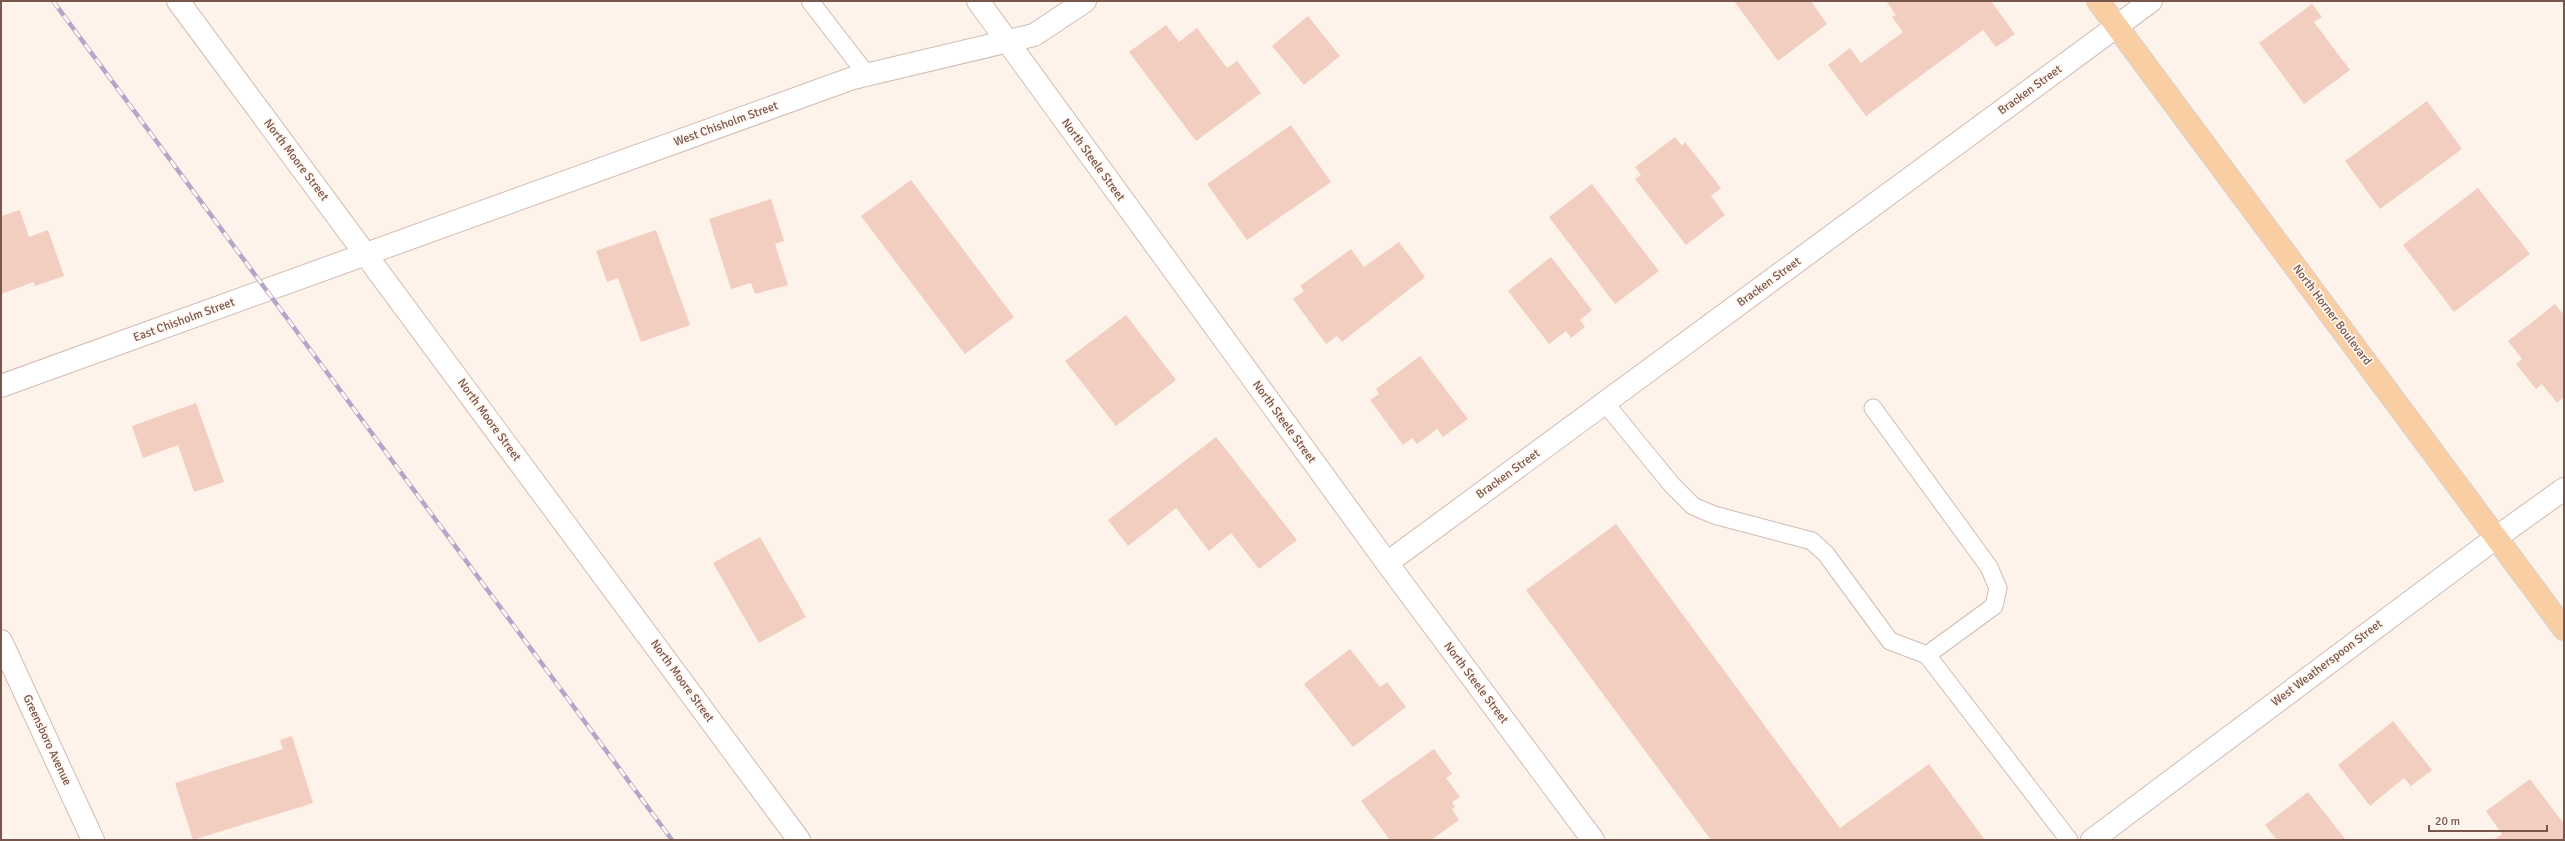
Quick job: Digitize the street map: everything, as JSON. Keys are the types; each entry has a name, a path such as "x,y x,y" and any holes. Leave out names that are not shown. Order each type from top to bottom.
{"main road":[{"name":"North Horner Boulevard","path":"2098,1 2564,629"}],"street":[{"name":"North Moore Street","path":"178,1 367,253 799,840"},
{"name":"North Steele Street","path":"978,1 1387,563 1593,840"},
{"name":"West Chisholm Street","path":"367,253 867,75 1034,35 1085,1"},
{"name":"Bracken Street","path":"1387,563 2151,1"},
{"name":"East Chisholm Street","path":"1,386 367,253"},
{"name":"West Weatherspoon Street","path":"2092,840 2497,537 2564,489"},
{"name":"Greensboro Avenue","path":"1,641 92,840"}],"lane":[{"path":"810,1 867,75"},
{"path":"1605,403 1672,484 1693,506 1714,515 1812,541 1826,554 1890,641 1927,655 2069,840"},
{"path":"1873,408 1989,567 1998,588 1994,606 1927,655"}],"building":[{"path":"1734,1 1811,1 1827,24 1778,61"},
{"path":"1886,1 1991,1 2015,34 1996,47 1983,30 1866,116 1828,65 1850,48 1861,63 1903,32 1892,17 1896,15"},
{"path":"2312,4 2322,17 2314,22 2350,70 2304,104 2259,43"},
{"path":"1308,16 1340,56 1304,85 1272,46"},
{"path":"1166,25 1179,42 1197,28 1227,68 1237,61 1261,93 1196,141 1129,52"},
{"path":"2427,101 2462,149 2380,209 2345,161"},
{"path":"1291,125 1331,182 1247,240 1207,184"},
{"path":"1675,137 1682,146 1685,142 1721,188 1711,196 1725,215 1686,245 1635,179 1641,175 1635,167"},
{"path":"911,180 1014,317 965,354 861,216"},
{"path":"1592,184 1659,271 1615,304 1549,217"},
{"path":"2478,188 2530,254 2454,312 2403,245"},
{"path":"771,199 784,241 775,244 788,285 755,294 751,283 731,289 709,219"},
{"path":"20,210 29,237 48,230 64,276 35,286 34,282 1,294 1,216"},
{"path":"656,230 690,325 641,342 618,278 607,282 596,251"},
{"path":"1399,242 1425,277 1342,342 1337,336 1326,344 1293,299 1304,291 1300,286 1351,249 1364,267"},
{"path":"1551,257 1592,310 1580,320 1585,327 1571,338 1566,331 1549,344 1508,291"},
{"path":"2555,304 2564,315 2564,397 2557,403 2542,384 2536,389 2516,364 2522,359 2508,341"},
{"path":"1126,315 1176,380 1116,426 1065,361"},
{"path":"1420,356 1468,419 1443,437 1437,429 1417,444 1412,438 1403,445 1370,400 1379,394 1376,389"},
{"path":"196,403 224,482 194,492 178,445 143,458 132,426"},
{"path":"1216,437 1297,540 1259,569 1231,533 1209,551 1176,508 1128,546 1108,520"},
{"path":"1616,524 1840,828 1929,764 1985,840 1711,840 1526,590"},
{"path":"760,537 806,617 759,643 713,563"},
{"path":"1350,649 1380,687 1387,682 1406,707 1353,747 1304,684"},
{"path":"2393,721 2432,770 2411,786 2404,778 2370,806 2338,765"},
{"path":"292,736 313,803 193,840 175,783 283,749 280,740"},
{"path":"1434,749 1452,774 1446,778 1460,797 1452,802 1455,807 1452,809 1459,820 1431,840 1390,840 1361,801"},
{"path":"2530,779 2564,824 2564,840 2493,840 2502,834 2486,811"},
{"path":"2308,792 2346,840 2277,840 2265,825"}],"railway":[{"path":"53,1 672,840"}]}
